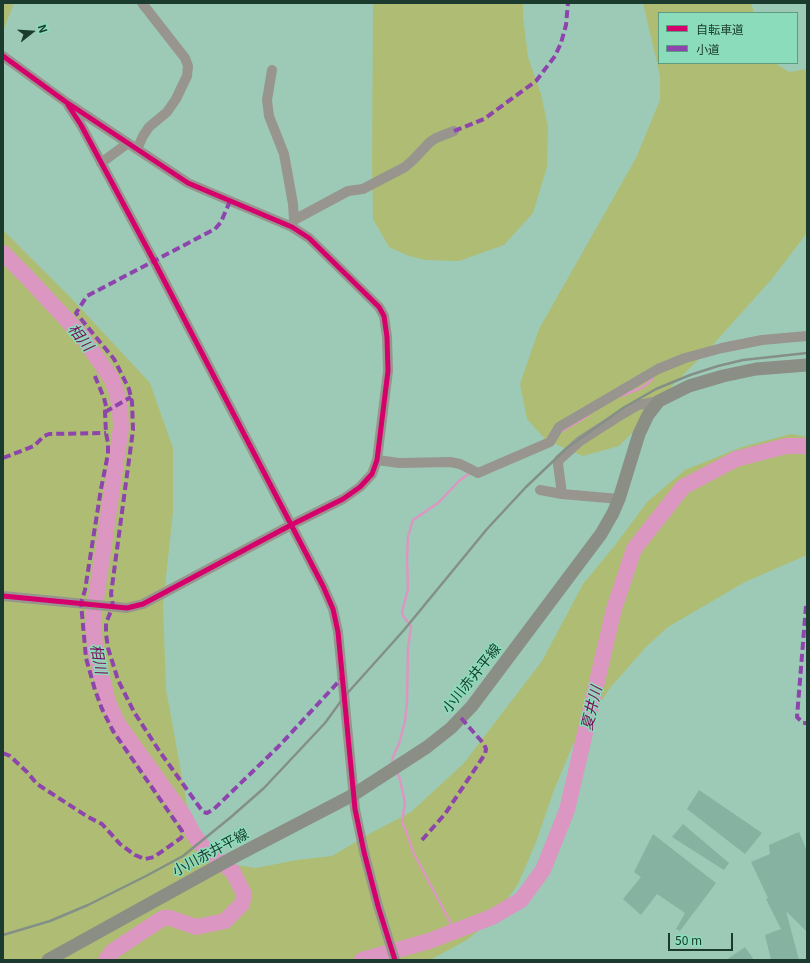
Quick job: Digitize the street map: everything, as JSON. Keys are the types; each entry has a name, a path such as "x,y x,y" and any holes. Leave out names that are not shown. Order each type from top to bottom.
{"main road":[{"name":"小川赤井平線","path":"48,960 208,871 353,795 427,747 451,728 472,706 601,534 619,499 639,434 648,415 659,401 689,386 723,376 756,369 807,365"}],"street":[{"path":"137,149 149,127 167,112 176,99 187,76 188,66 185,58 142,3"},
{"path":"3,56 66,102 198,189 293,224 320,248 379,307 384,316 387,337 388,370 377,460 372,474 360,487 343,499 143,604 127,608 3,596"},
{"path":"272,70 267,100 269,116 284,154 293,204 293,224"},
{"path":"66,102 81,125 154,261 323,586 333,609 337,624 355,809 362,845 378,906 395,960"},
{"path":"293,224 348,192 363,189 405,167 430,142 454,130"},
{"path":"101,163 128,143"},
{"path":"377,460 399,463 450,462 460,464 478,473 550,442 560,427 658,369 685,358 722,348 762,340 807,336"},
{"path":"562,494 558,464 559,460 580,441 638,405 659,401"},
{"path":"540,490 562,494 619,499"}],"green space":[{"path":"3,3 14,3 3,31"},
{"path":"373,3 523,3 523,17 528,57 541,94 548,127 547,167 533,213 504,245 459,261 426,260 409,256 389,247 373,219"},
{"path":"643,3 751,3 754,12 658,12 658,64 777,64 789,72 807,69 807,233 771,280 709,349 672,386 642,423 619,446 583,456 546,440 527,419 520,384 539,329 636,158 660,100 660,76"},
{"path":"3,230 71,298 150,383 173,448 173,512 163,605 166,689 191,827 202,848 223,863 256,868 297,860 332,856 411,812 464,763 542,661 583,584 616,544 647,502 685,470 742,447 791,434 807,437 807,555 745,582 668,627 646,647 610,688 572,747 554,790 536,842 518,884 495,917 467,940 430,960 3,960"}],"building":[{"path":"699,790 762,833 745,854 687,809"},
{"path":"683,824 729,863 724,870 672,837"},
{"path":"799,832 807,851 807,932 786,911 799,960 771,960 765,935 781,929 766,899 768,898 751,862 770,854 769,845"},
{"path":"653,834 716,883 680,931 676,929 685,913 657,894 641,915 623,899 641,877 634,872"},
{"path":"745,947 754,960 726,960"}],"waterway":[{"name":"相川","path":"3,253 81,335 111,378 117,393 121,428 93,625 96,654 108,702 118,724 184,816 194,835 204,848 233,872 244,894 242,904 225,921 196,927 170,918 163,918 113,951 106,960"},
{"path":"621,396 641,388 653,378"},
{"path":"559,433 589,415"},
{"name":"夏井川","path":"362,960 429,941 492,917 521,900 543,870 567,810 614,609 634,549 683,487 736,459 786,446 807,446"},
{"path":"392,764 405,721 407,702 408,649 411,626 403,616 402,612 408,589 408,537 413,520 438,503 459,481 471,472"},
{"path":"397,771 405,802 402,823 407,833 412,850 455,931"}],"railway":[{"path":"3,935 50,921 88,905 146,876 183,856 231,817 264,788 325,723 344,697 404,630 487,529 526,487 567,448 623,408 656,389 690,375 743,360 807,353"}],"marked path":[{"path":"454,131 484,119 536,81 555,56 561,43 566,25 568,3"},
{"path":"230,201 221,222 215,229 87,296 76,313 114,359 129,389 132,402 133,430 111,594 113,606 106,623 108,648 118,680 134,712 160,752 203,812 207,813 214,809 279,746 342,678"},
{"path":"3,753 10,756 37,784 88,817 102,824 120,844 135,855 145,859 154,857 183,835 182,831 113,731 102,709 86,658 81,603 85,590 108,454 105,412 106,406 94,374"},
{"path":"105,412 131,397"},
{"path":"3,458 34,446 44,436 49,434 106,433"},
{"path":"806,606 797,717 803,723 807,723"},
{"path":"422,840 445,814 485,754 486,749 484,744 461,718"}],"cycle path":[{"path":"3,56 66,102 188,183 292,227 309,238 379,307 384,316 387,337 388,371 377,460 372,474 360,487 343,499 143,604 127,608 3,596"},
{"path":"68,105 81,125 154,261 323,586 333,609 338,632 355,809 378,906 395,960"}]}
